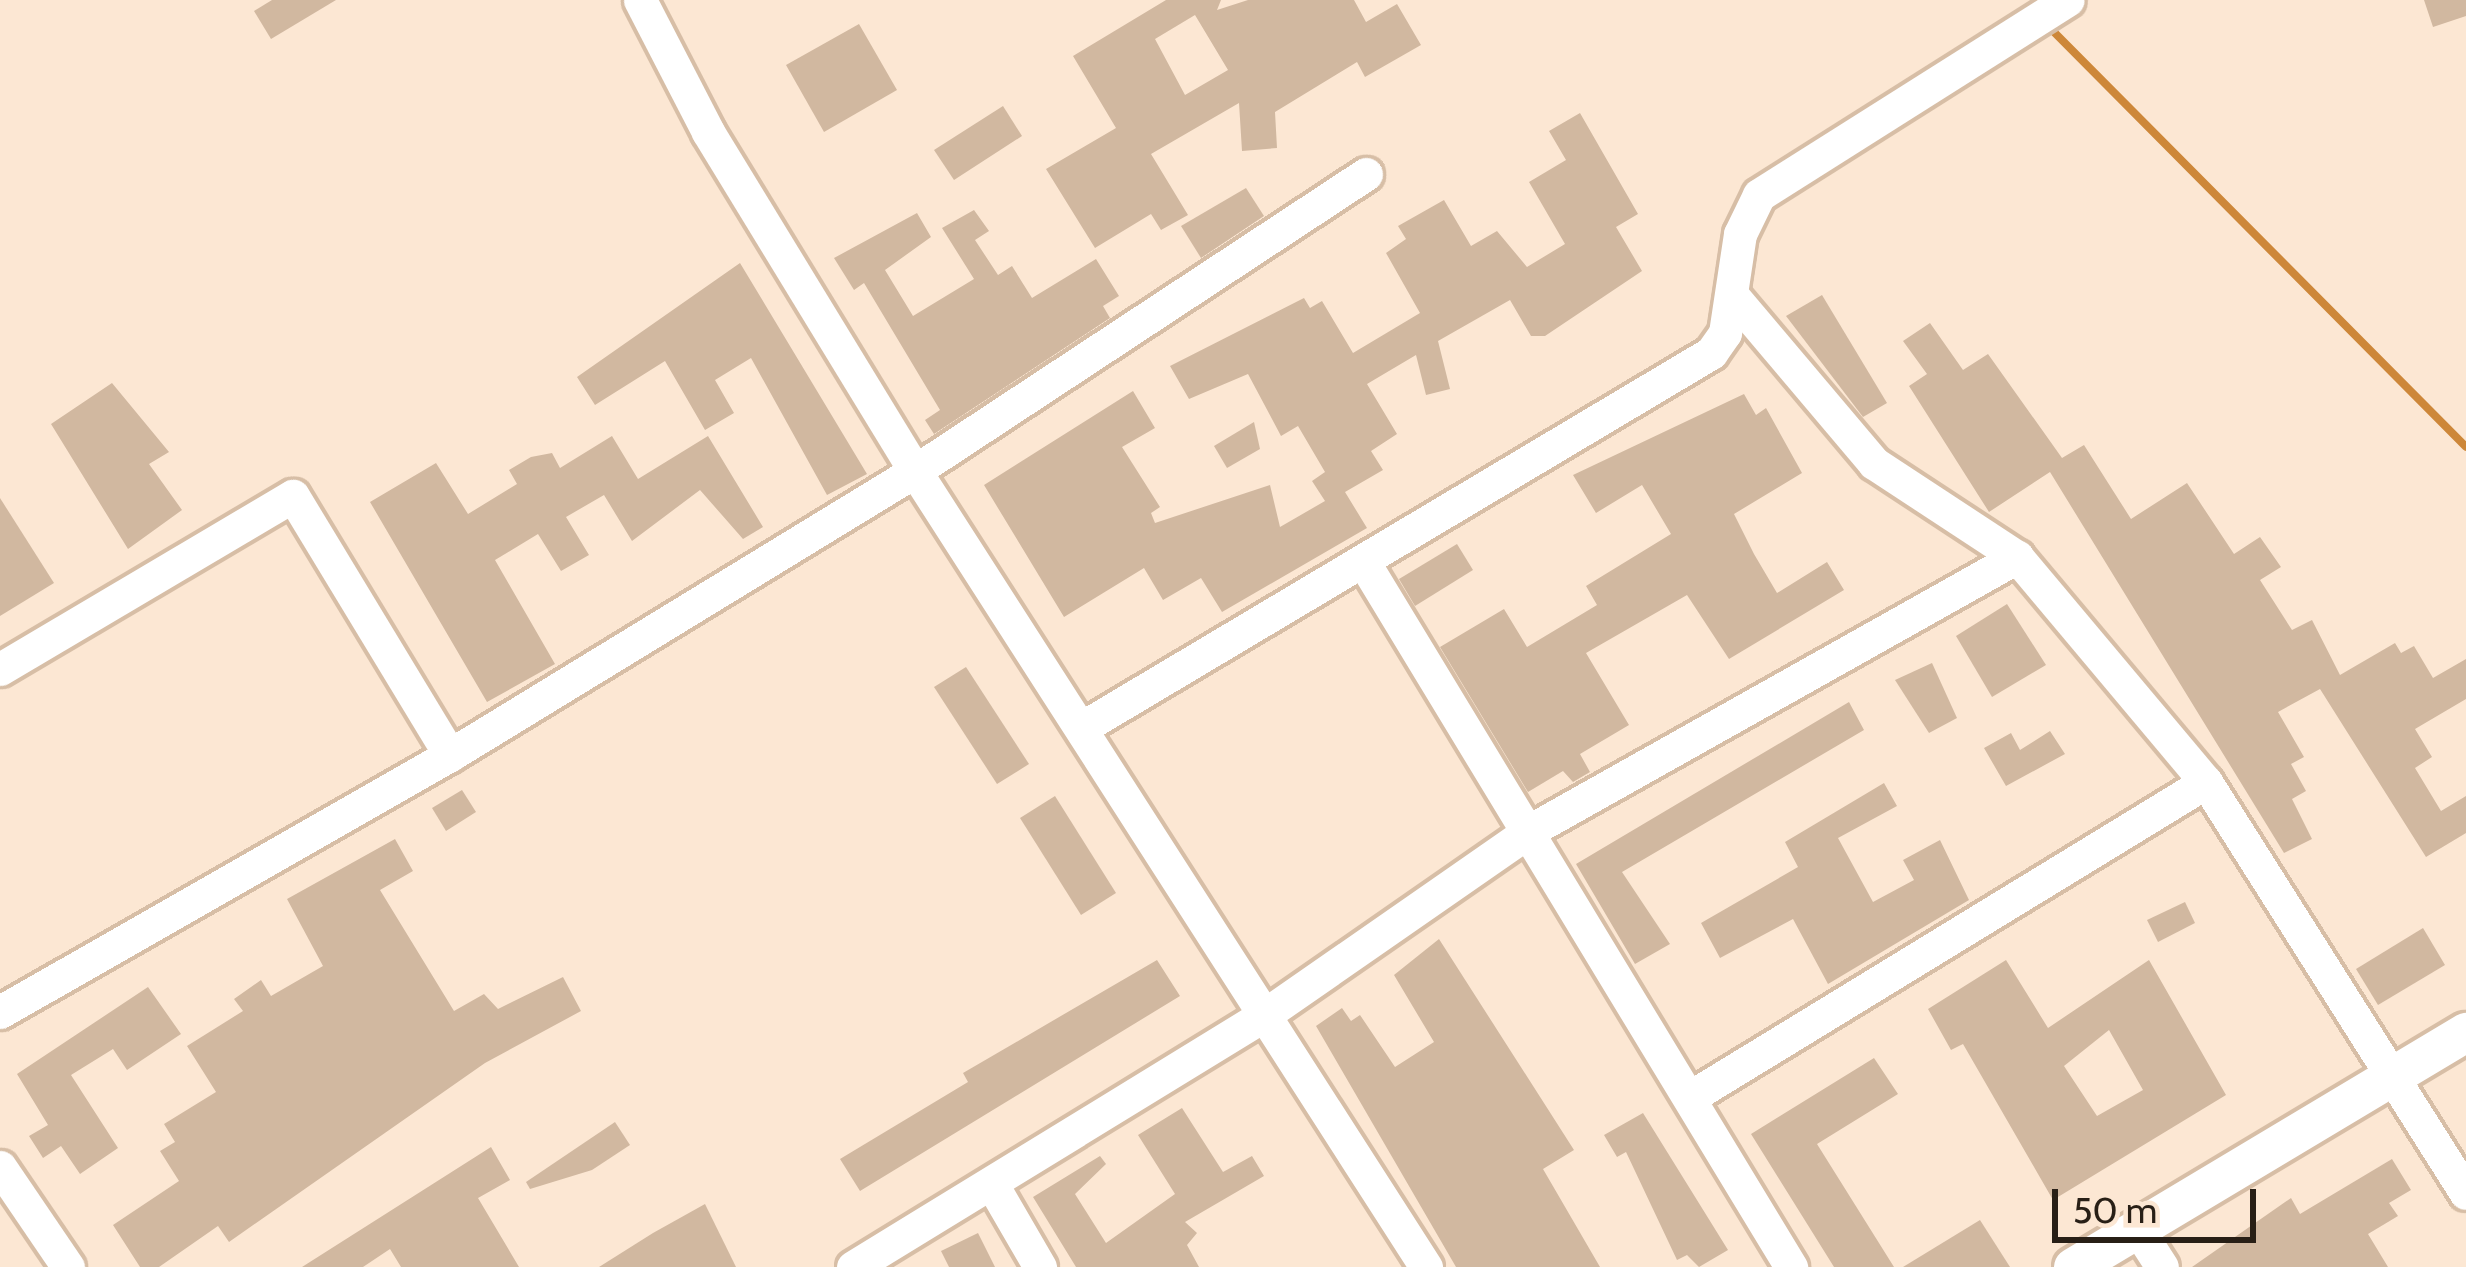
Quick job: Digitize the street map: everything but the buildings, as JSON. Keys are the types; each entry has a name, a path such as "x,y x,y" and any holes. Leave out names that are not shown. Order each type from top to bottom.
{"street":[{"path":"640,0 708,132 915,471 1426,1267"},
{"path":"1083,727 1711,352 1732,295 1740,234 1759,195 2068,0"},
{"path":"0,1012 451,754 915,471 1366,173"},
{"path":"1732,295 1874,463 2017,556 2206,782 2396,1072 2466,1193"},
{"path":"0,669 292,496 451,754"},
{"path":"853,1267 993,1186 1263,1016 1529,831 2017,556"},
{"path":"1363,561 1692,1096 1791,1267"},
{"path":"1692,1096 2206,782"},
{"path":"2073,1267 2466,1032"},
{"path":"0,1167 68,1267"},
{"path":"993,1186 1040,1267"},
{"path":"2137,1228 2162,1267"}],"waterway":[{"path":"2048,26 2466,447"}]}
